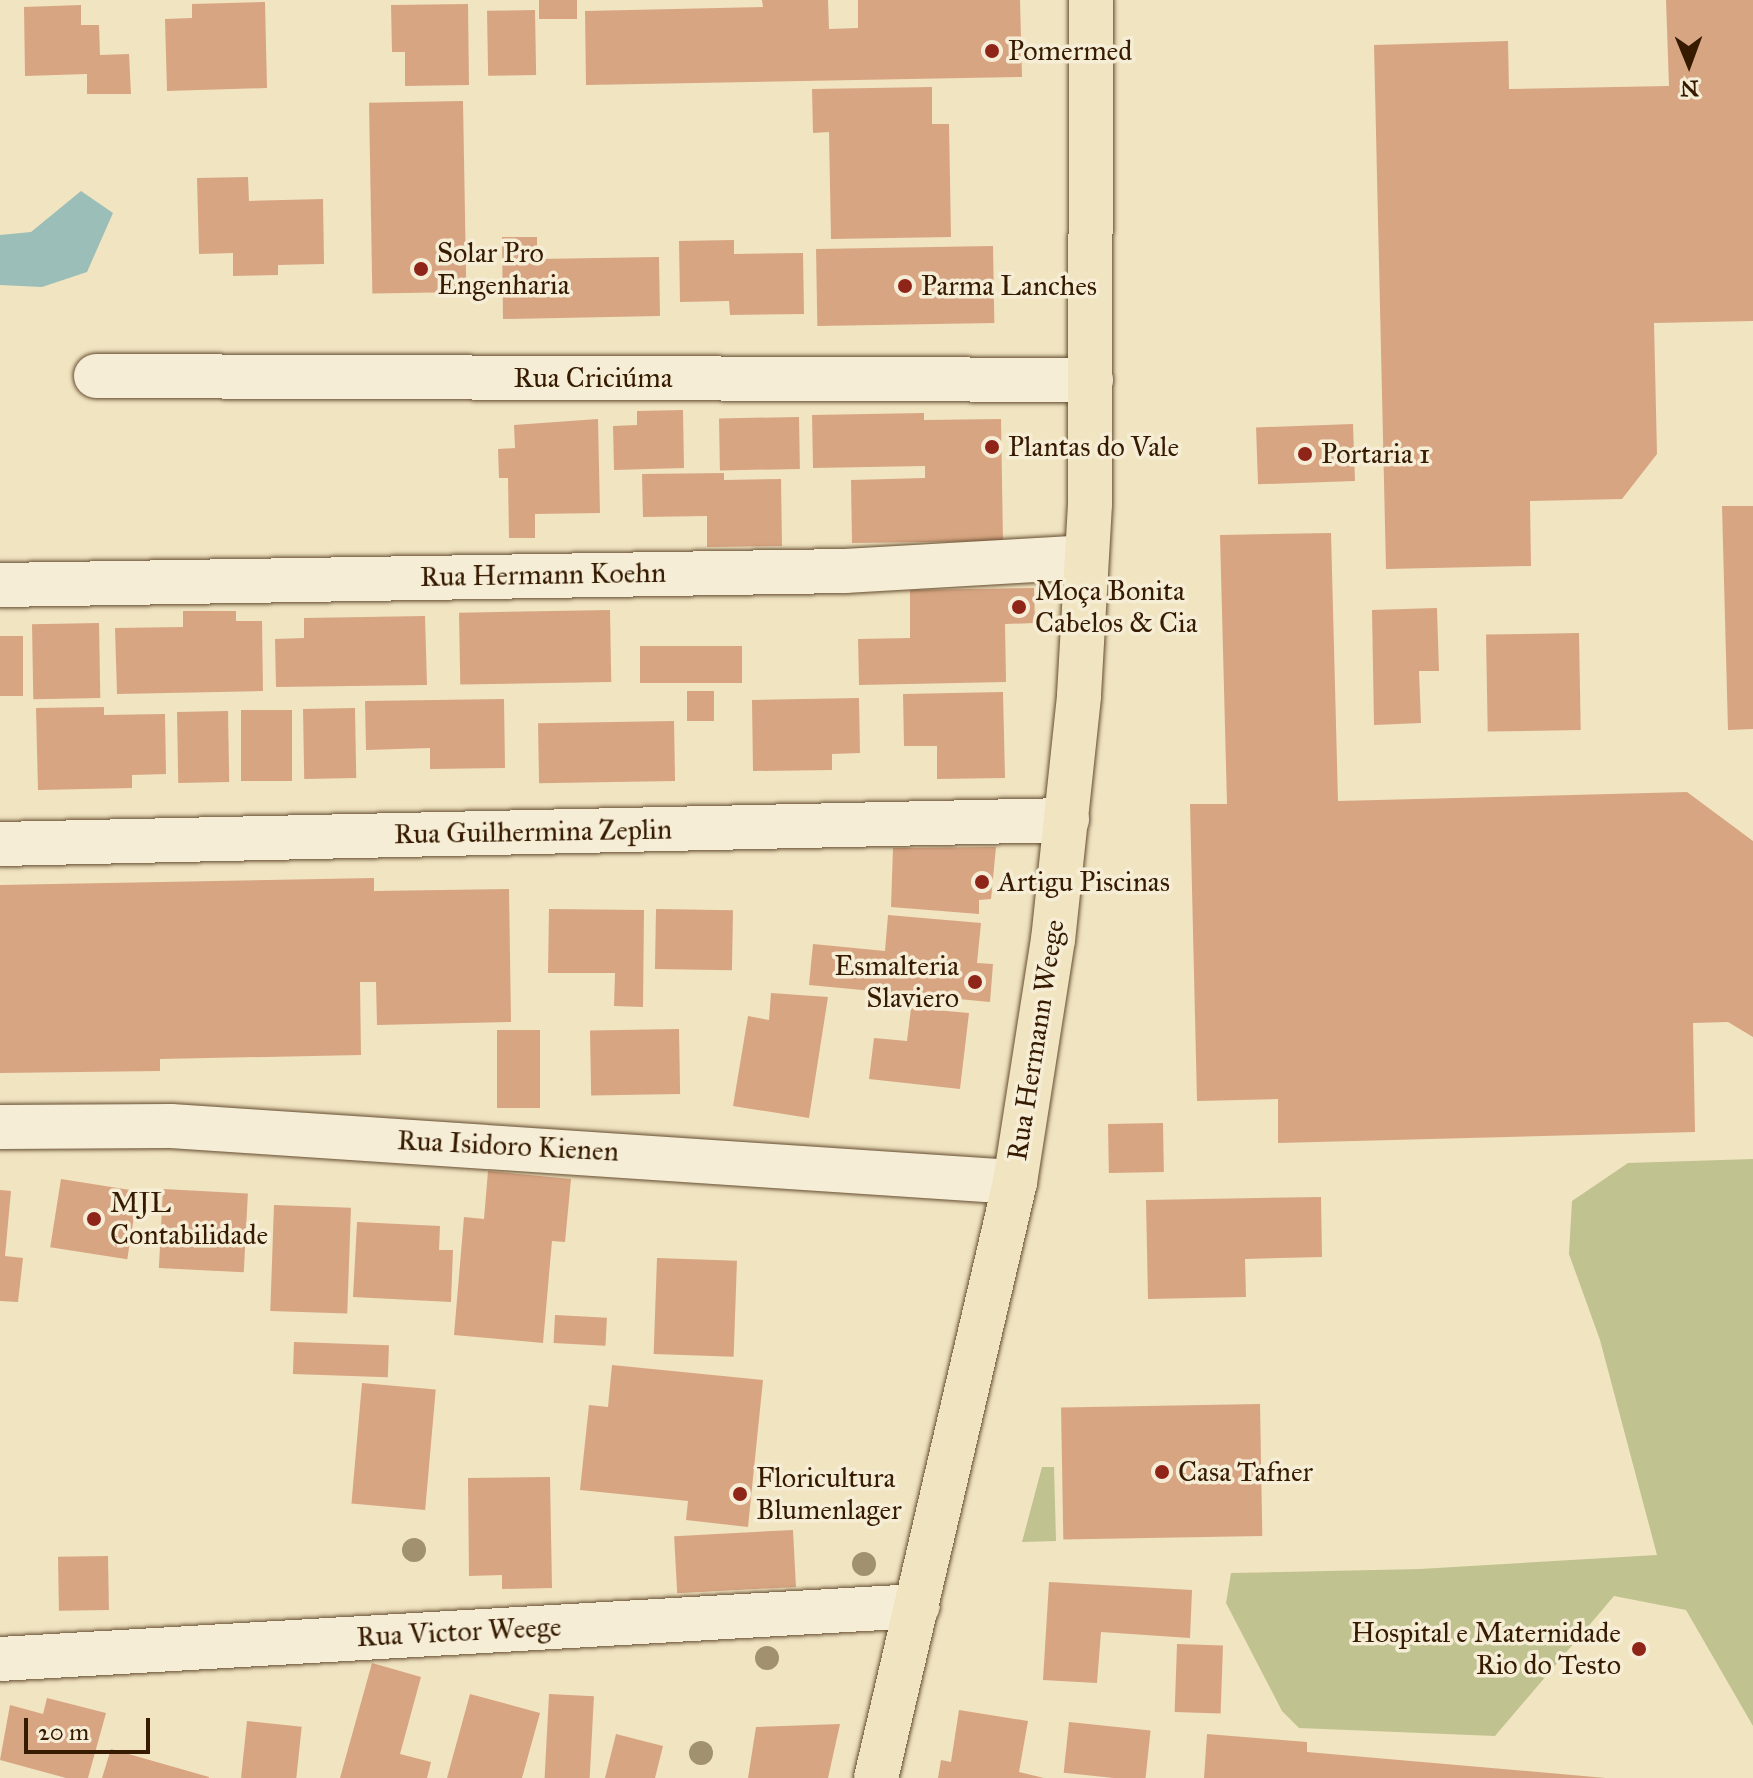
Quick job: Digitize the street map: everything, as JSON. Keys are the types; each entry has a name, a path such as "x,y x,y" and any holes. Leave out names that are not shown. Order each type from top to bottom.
{"main road":[{"name":"Rua Hermann Weege","path":"876,1778 1015,1182 1039,1039 1067,820 1086,557 1091,380 1091,0"}],"street":[{"name":"Rua Criciúma","path":"96,376 1091,380"},
{"name":"Rua Hermann Koehn","path":"0,585 845,571 1086,557"},
{"name":"Rua Guilhermina Zeplin","path":"0,844 1067,820"},
{"name":"Rua Isidoro Kienen","path":"0,1127 171,1126 1015,1182"},
{"name":"Rua Victor Weege","path":"0,1659 917,1606"}],"green space":[{"path":"1753,1159 1753,1726 1686,1610 1614,1596 1495,1736 1299,1728 1282,1711 1226,1603 1231,1573 1420,1569 1657,1555 1600,1340 1569,1254 1572,1201 1628,1163"},
{"path":"1042,1467 1054,1467 1056,1541 1022,1542"}],"water":[{"path":"81,191 113,213 87,272 42,287 0,285 0,235 31,232"}],"building":[{"path":"539,0 577,0 577,19 539,19"},
{"path":"762,0 828,0 829,29 858,28 858,0 1020,0 1022,77 586,85 585,11 763,7"},
{"path":"1666,0 1753,0 1753,321 1654,323 1657,454 1622,499 1530,501 1531,566 1386,569 1374,45 1508,41 1509,89 1669,86"},
{"path":"265,2 267,88 167,91 165,19 192,18 192,4"},
{"path":"468,4 469,85 405,86 405,52 392,52 391,5"},
{"path":"81,5 81,25 99,25 100,55 129,54 131,94 87,94 87,74 25,76 24,7"},
{"path":"535,10 536,75 488,76 487,11"},
{"path":"932,87 932,124 949,124 951,237 831,239 829,132 813,133 812,89"},
{"path":"463,101 466,292 372,294 369,103"},
{"path":"248,177 249,201 323,199 324,264 278,265 278,275 233,276 233,253 199,254 197,178"},
{"path":"502,237 537,237 537,259 659,257 660,316 503,319"},
{"path":"734,240 734,254 803,253 804,314 730,315 729,301 680,302 679,241"},
{"name":"Parma Lanches","path":"993,246 994,323 817,326 816,249"},
{"path":"683,410 684,468 614,470 613,426 637,425 637,411"},
{"path":"924,413 924,420 1001,419 1003,541 852,543 851,480 925,478 925,466 813,468 812,415"},
{"path":"799,417 800,469 720,470 719,418"},
{"path":"598,419 600,513 535,514 535,538 509,538 508,478 499,478 498,449 515,448 514,425"},
{"name":"Portaria 1","path":"1353,424 1355,481 1258,484 1256,427"},
{"path":"724,473 724,480 781,479 782,546 707,547 707,516 643,517 642,474"},
{"path":"1722,506 1753,506 1753,729 1728,730"},
{"path":"1331,533 1338,801 1687,792 1753,841 1753,1037 1728,1022 1693,1023 1695,1132 1278,1143 1278,1099 1197,1101 1190,804 1227,804 1220,535"},
{"path":"1034,588 1035,623 1005,624 1006,682 859,685 858,639 910,638 910,590"},
{"path":"1437,608 1439,671 1419,671 1421,723 1374,725 1372,610"},
{"path":"610,610 611,682 460,685 459,613"},
{"path":"183,611 236,611 236,621 262,621 263,691 117,694 115,628 183,627"},
{"path":"425,616 427,685 276,687 275,639 304,638 304,618"},
{"path":"99,623 100,698 33,699 32,624"},
{"path":"1579,633 1581,730 1488,732 1486,635"},
{"path":"0,636 23,636 23,696 0,696"},
{"path":"640,646 742,646 742,683 640,683"},
{"path":"687,691 714,691 714,721 687,721"},
{"path":"1003,692 1005,778 937,779 937,746 904,746 903,694"},
{"path":"859,698 860,753 832,754 832,770 753,771 752,700"},
{"path":"504,699 505,768 430,769 430,748 366,750 365,701"},
{"path":"104,707 104,715 165,714 166,774 132,775 132,788 38,790 36,708"},
{"path":"355,708 356,778 304,779 303,709"},
{"path":"241,710 292,710 292,781 241,781"},
{"path":"228,711 229,782 178,783 177,712"},
{"path":"674,721 675,781 539,783 538,723"},
{"path":"996,847 991,899 979,900 979,914 891,907 893,848"},
{"path":"374,878 374,891 509,889 511,1022 377,1025 376,982 360,982 361,1055 160,1059 160,1071 0,1073 0,885"},
{"path":"549,909 644,910 643,1007 614,1006 615,973 548,973"},
{"path":"656,909 733,910 732,970 655,969"},
{"path":"888,915 981,923 977,963 993,964 990,1002 809,985 813,944 885,951"},
{"path":"771,993 828,997 809,1118 733,1106 748,1016 769,1020"},
{"path":"911,1008 969,1013 960,1089 869,1079 874,1038 907,1041"},
{"path":"679,1029 680,1094 591,1096 590,1031"},
{"path":"497,1030 540,1030 540,1108 497,1108"},
{"path":"1163,1123 1164,1172 1109,1173 1108,1124"},
{"path":"488,1171 571,1179 565,1242 552,1241 543,1343 454,1335 464,1217 484,1219"},
{"name":"MJL Contabilidade","path":"61,1179 138,1191 127,1259 50,1247"},
{"path":"163,1189 248,1193 244,1272 159,1268"},
{"path":"0,1190 11,1191 5,1256 23,1258 18,1302 0,1301"},
{"path":"1321,1197 1322,1257 1245,1259 1246,1297 1148,1299 1146,1200"},
{"path":"274,1205 351,1208 347,1314 270,1311"},
{"path":"357,1222 440,1226 439,1250 453,1250 451,1302 353,1297"},
{"path":"657,1258 737,1261 734,1357 654,1354"},
{"path":"555,1315 607,1318 605,1346 554,1343"},
{"path":"294,1342 389,1345 388,1377 293,1374"},
{"path":"612,1365 763,1380 748,1527 686,1520 688,1501 580,1490 589,1405 608,1407"},
{"path":"362,1383 436,1389 425,1510 351,1504"},
{"name":"Casa Tafner","path":"1260,1404 1262,1536 1063,1539 1061,1407"},
{"path":"550,1477 552,1588 502,1589 502,1575 469,1576 468,1478"},
{"path":"793,1530 796,1587 677,1593 674,1536"},
{"path":"108,1556 109,1610 59,1611 58,1557"},
{"path":"1049,1582 1192,1590 1190,1638 1101,1632 1097,1683 1043,1680"},
{"path":"1177,1644 1223,1646 1221,1714 1175,1712"},
{"path":"372,1663 421,1677 400,1754 431,1762 427,1778 340,1778"},
{"path":"470,1694 540,1713 522,1778 447,1778"},
{"path":"549,1694 594,1696 590,1778 545,1778"},
{"path":"47,1698 106,1713 88,1778 66,1778 0,1760 10,1705 43,1714"},
{"path":"959,1710 1028,1721 1019,1772 1044,1778 938,1778 941,1760 951,1762"},
{"path":"247,1721 302,1727 296,1778 241,1778"},
{"path":"1069,1722 1151,1731 1146,1778 1064,1773"},
{"path":"840,1724 828,1778 748,1778 756,1727"},
{"path":"616,1734 663,1746 655,1778 605,1778"},
{"path":"1207,1734 1307,1742 1307,1752 1606,1778 1204,1778"},
{"path":"111,1749 209,1777 209,1778 102,1778"}],"place":[{"name":"Pomermed","path":"992,51"},
{"name":"Solar Pro Engenharia","path":"421,269"},
{"name":"Parma Lanches","path":"905,286"},
{"name":"Plantas do Vale","path":"992,447"},
{"name":"Portaria 1","path":"1305,454"},
{"name":"Moça Bonita Cabelos & Cia","path":"1019,607"},
{"name":"Artigu Piscinas","path":"982,882"},
{"name":"Esmalteria Slaviero","path":"975,982"},
{"name":"MJL Contabilidade","path":"94,1219"},
{"name":"Casa Tafner","path":"1162,1472"},
{"name":"Floricultura Blumenlager","path":"740,1494"},
{"name":"Hospital e Maternidade Rio do Testo","path":"1639,1649"}]}
